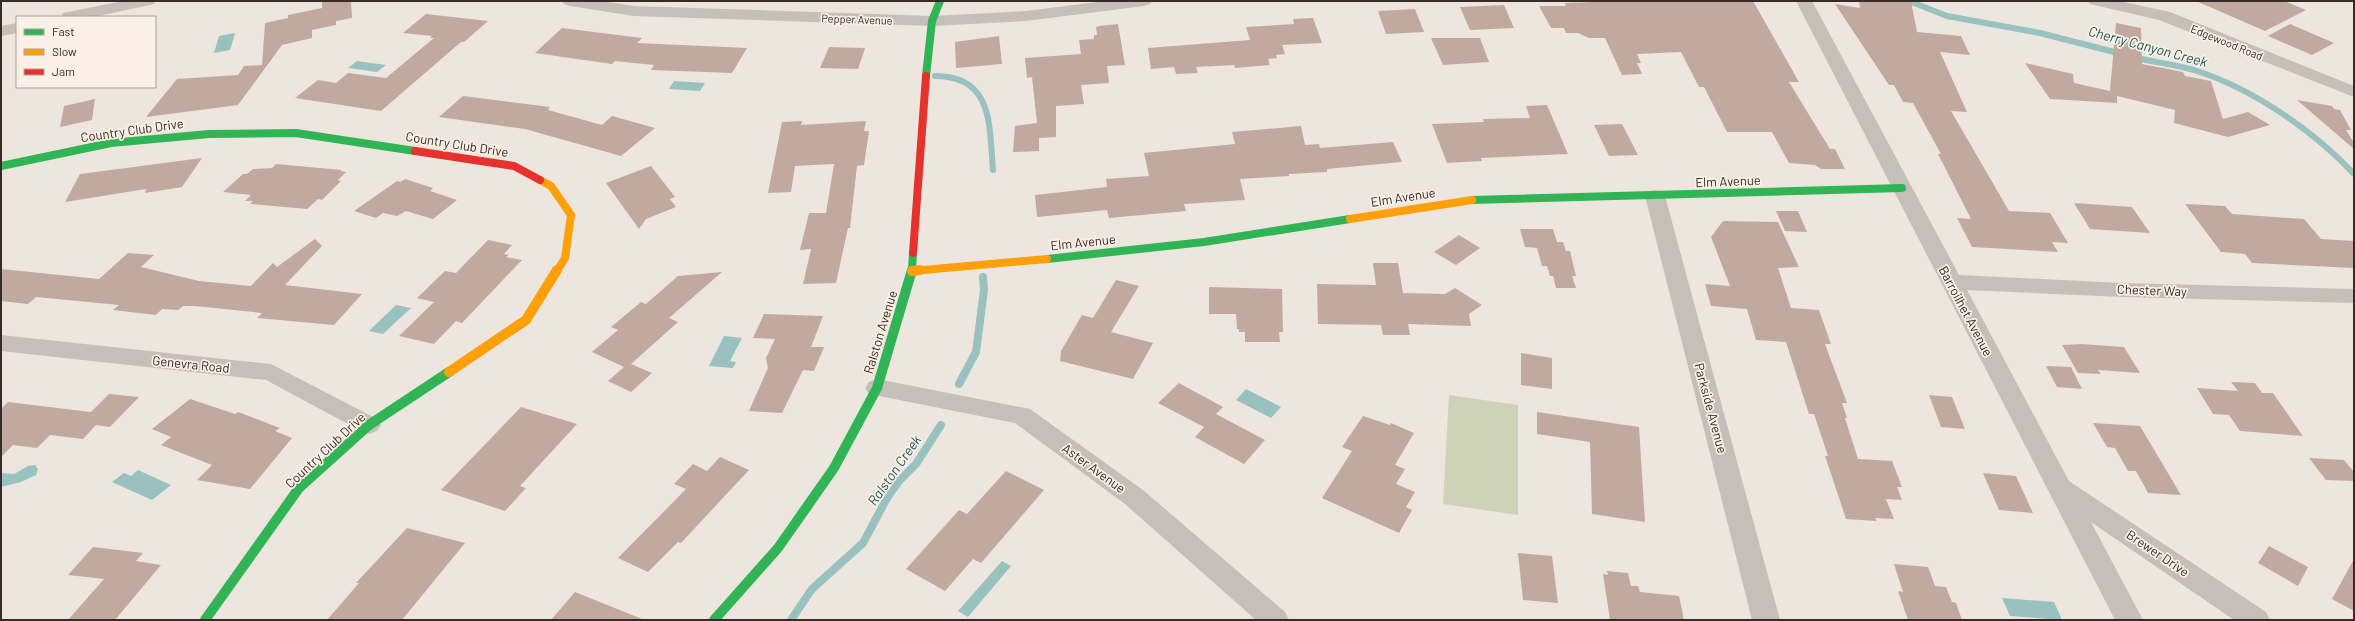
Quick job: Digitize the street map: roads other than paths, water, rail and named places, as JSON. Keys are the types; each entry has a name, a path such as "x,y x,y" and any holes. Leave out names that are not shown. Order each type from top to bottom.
{"street":[{"path":"74,16 148,1"},
{"name":"Pepper Avenue","path":"570,1 634,11 932,21 1026,16 1144,1"},
{"name":"Ralston Avenue","path":"714,620 778,548 834,468 877,388 912,271 924,100 932,21 940,1"},
{"name":"Barroilhet Avenue","path":"1804,1 2129,620"},
{"name":"Edgewood Road","path":"2096,1 2164,16 2354,92"},
{"path":"1,31 16,28"},
{"name":"Country Club Drive","path":"1,166 111,143 209,134 296,133 514,166 551,186 571,215 565,258 526,320 369,425 299,488 206,620"},
{"name":"Elm Avenue","path":"912,271 1039,260 1204,242 1470,200 1902,188"},
{"name":"Parkside Avenue","path":"1655,196 1766,620"},
{"name":"Chester Way","path":"1951,282 2122,290 2354,296"},
{"name":"Genevra Road","path":"1,343 271,372 369,425"},
{"name":"Aster Avenue","path":"877,388 1022,415 1134,497 1275,620"},
{"name":"Brewer Drive","path":"2059,487 2256,620"}],"water":[{"path":"235,33 230,50 214,53 219,36"},
{"path":"357,61 386,65 377,72 348,68"},
{"path":"674,81 705,83 700,91 669,89"},
{"path":"396,305 411,308 383,334 369,331"},
{"path":"724,336 742,338 730,361 736,362 733,368 709,366"},
{"path":"1246,389 1281,407 1271,418 1236,400"},
{"path":"35,465 38,469 36,475 21,482 1,487 1,473 14,474 28,466"},
{"path":"138,470 171,485 152,500 112,482 124,473 131,476"},
{"path":"1002,561 1011,566 968,617 958,611"},
{"path":"2002,598 2054,602 2062,620 2010,616"}],"waterway":[{"name":"Cherry Canyon Creek","path":"1909,1 1947,16 2040,33 2122,54"},
{"name":"Cherry Canyon Creek","path":"2134,57 2197,71 2218,79 2261,100 2302,127 2354,174"},
{"name":"Ralston Creek","path":"935,76 954,78 968,84 978,94 985,106 988,121 991,137 993,170"},
{"name":"Ralston Creek","path":"959,384 976,352 984,290 983,277"},
{"name":"Ralston Creek","path":"791,620 812,589 863,543 887,498 900,480 916,464 941,425"}]}
